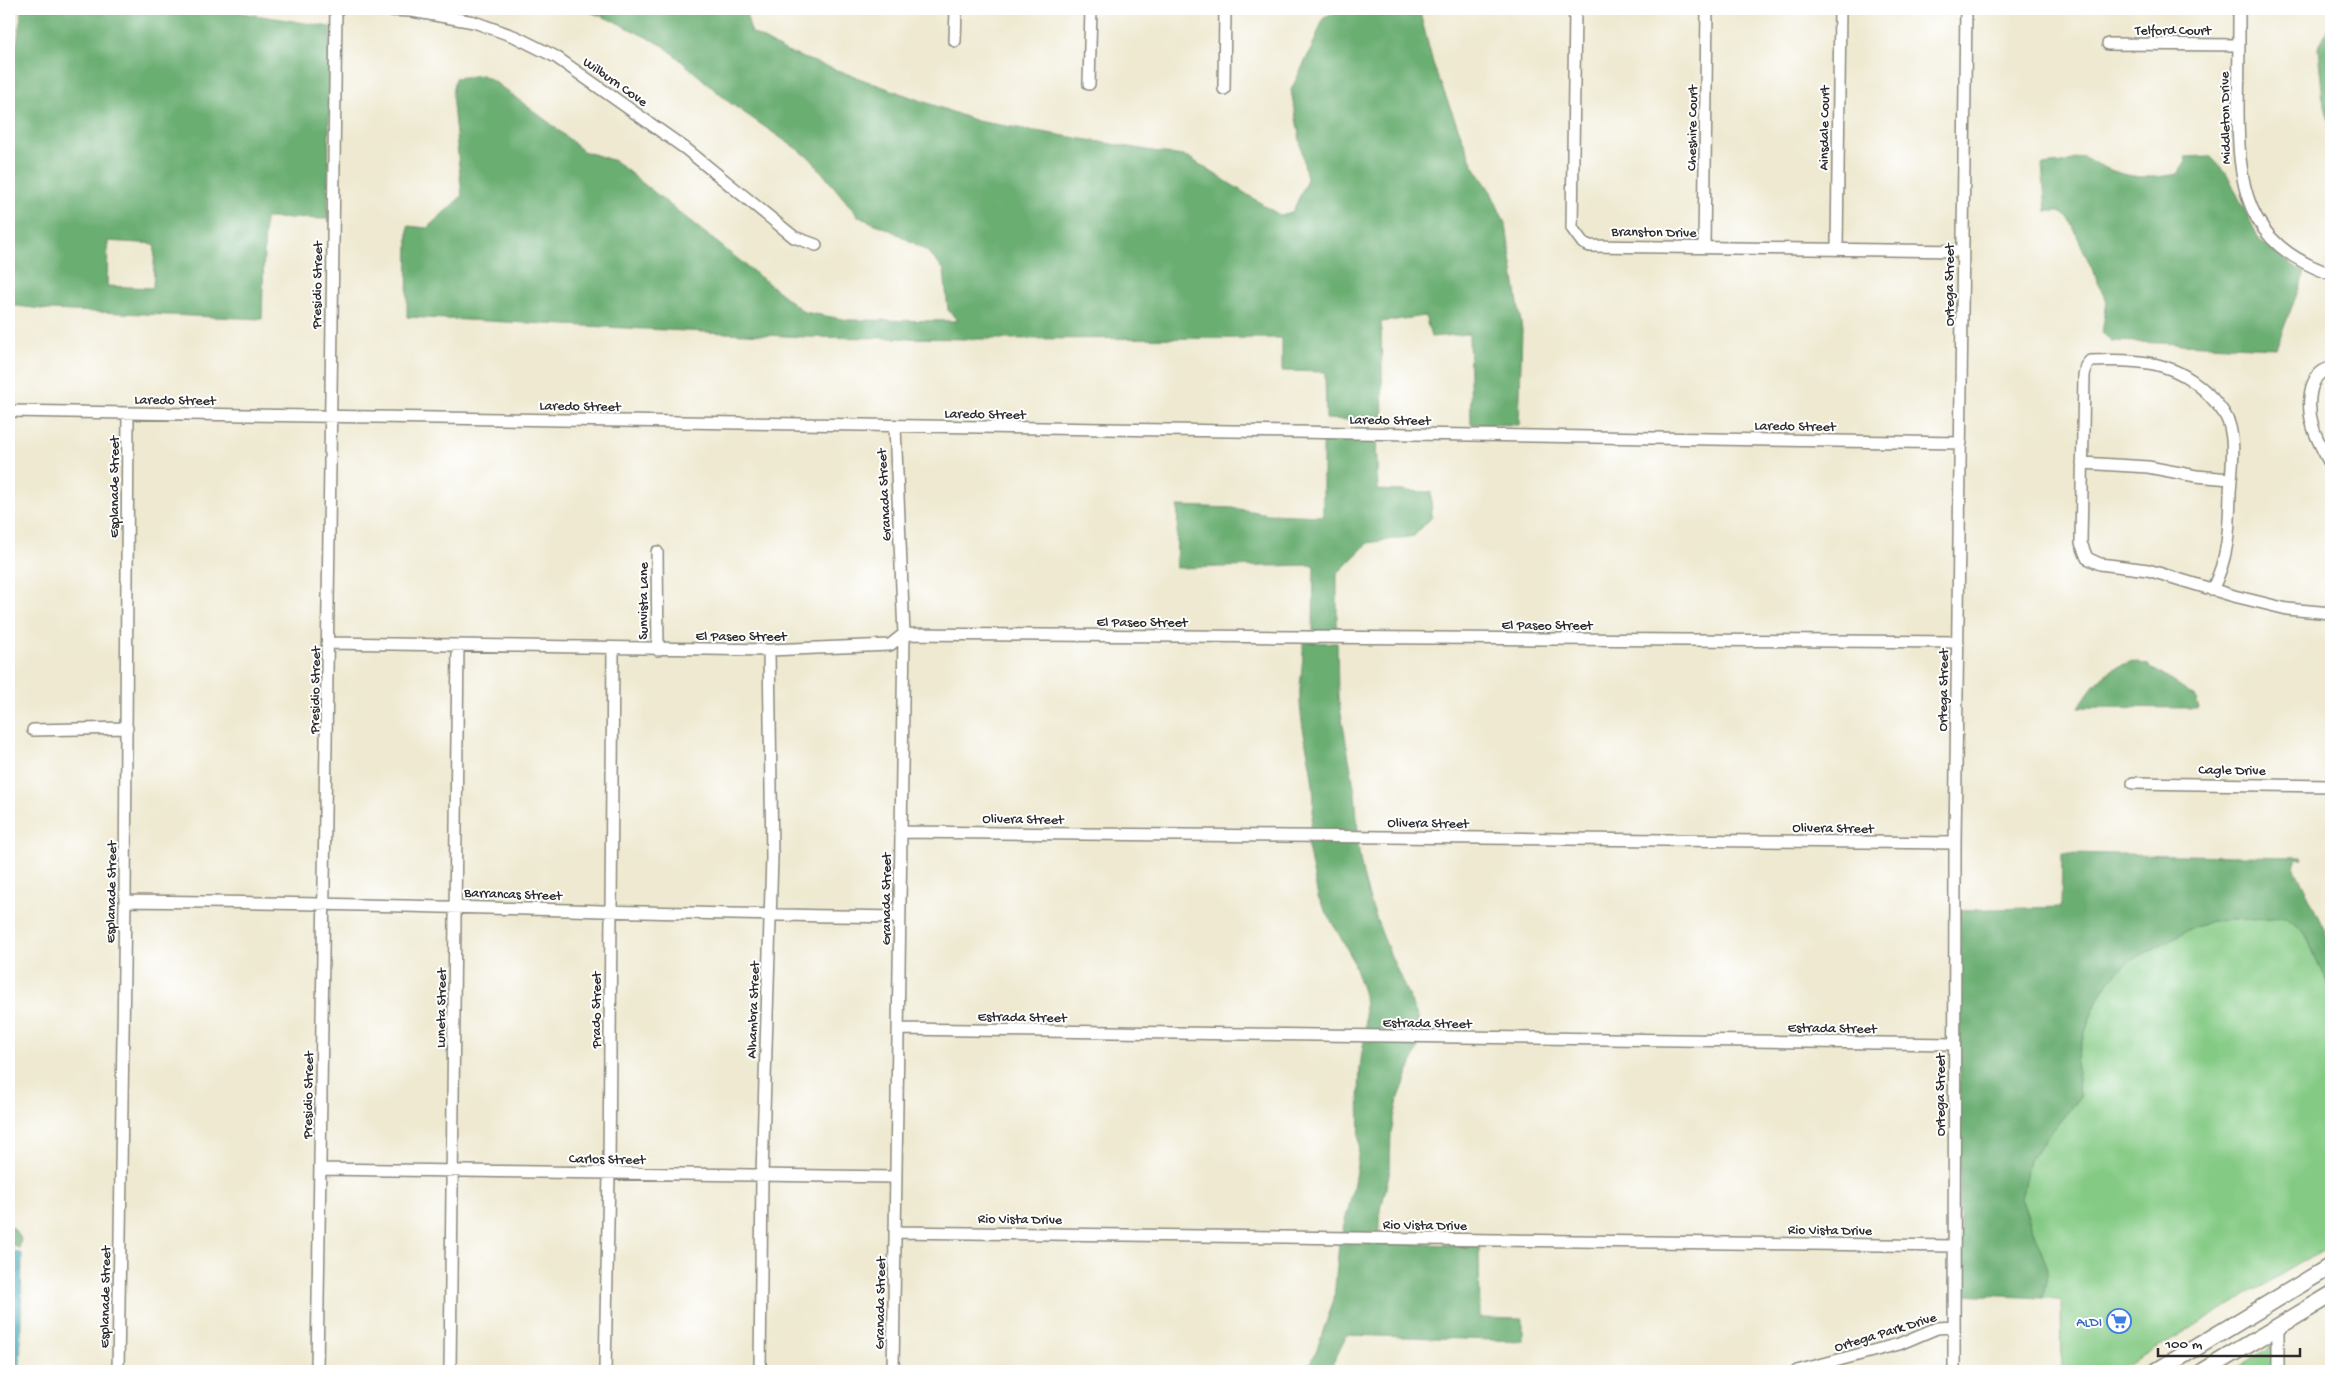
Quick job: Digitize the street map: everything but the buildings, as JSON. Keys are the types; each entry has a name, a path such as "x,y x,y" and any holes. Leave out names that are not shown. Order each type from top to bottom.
{"highway":[{"path":"2157,1371 2331,1266"},
{"path":"2204,1371 2331,1295"}],"street":[{"name":"Presidio Street","path":"317,1371 330,643 329,416 336,9"},
{"name":"Wilburn Cove","path":"369,9 412,11 474,22 516,37 556,57 686,149 794,237 816,245"},
{"path":"955,41 956,9"},
{"path":"1089,84 1091,9"},
{"path":"1224,89 1225,9"},
{"name":"Branston Drive","path":"1575,9 1572,228 1583,243 1590,246 1963,251"},
{"name":"Cheshire Court","path":"1704,247 1707,9"},
{"name":"Ainsdale Court","path":"1836,248 1840,9"},
{"name":"Ortega Street","path":"1954,1371 1955,843 1966,9"},
{"name":"Middleton Drive","path":"2239,9 2238,151 2246,194 2255,214 2276,241 2304,263 2331,274"},
{"name":"Telford Court","path":"2108,44 2239,45"},
{"path":"2212,590 2223,569 2227,551 2232,433 2222,409 2182,372 2158,364 2090,361 2086,366 2082,463 2081,543 2087,558 2100,564 2148,570 2212,590 2287,609 2331,613"},
{"path":"2331,368 2322,370 2316,376 2312,385 2311,417 2318,440 2331,466"},
{"name":"Laredo Street","path":"9,411 1961,443"},
{"name":"Esplanade Street","path":"118,1371 127,728 128,413"},
{"name":"Granada Street","path":"893,1371 896,1232 894,1177 899,1029 904,634 895,427"},
{"path":"2082,463 2148,467 2196,476 2230,479"},
{"name":"Sunvista Lane","path":"657,552 658,650"},
{"name":"El Paseo Street","path":"330,643 658,650 769,650 890,645 904,634 1958,642"},
{"name":"Luneta Street","path":"450,1371 458,646"},
{"name":"Prado Street","path":"605,1371 609,1173 613,649"},
{"name":"Alhambra Street","path":"760,1371 762,1175 772,857 769,650"},
{"path":"33,730 127,728"},
{"name":"Cagle Drive","path":"2133,783 2331,786"},
{"name":"Olivera Street","path":"900,832 1955,843"},
{"name":"Barrancas Street","path":"125,901 326,903 769,916 900,917"},
{"name":"Estrada Street","path":"899,1029 1954,1044"},
{"name":"Carlos Street","path":"320,1169 894,1177"},
{"name":"Rio Vista Drive","path":"896,1232 1953,1246"},
{"path":"2278,1327 2278,1371"},
{"name":"Ortega Park Drive","path":"1797,1371 1899,1344 1937,1328 1953,1328"}],"green space":[{"path":"22,9 218,9 330,27 328,219 265,218 262,319 50,310 9,305 9,96","holes":["108,241 155,244 153,288 107,286"]},
{"path":"582,9 745,9 751,32 787,52 977,121 1188,157 1281,216 1293,211 1307,180 1291,90 1313,45 1324,17 1344,9 1419,9 1434,67 1473,165 1491,192 1506,225 1522,330 1519,425 1471,424 1469,334 1431,337 1425,316 1381,322 1383,421 1326,419 1325,372 1282,371 1282,338 976,339 805,337 407,317 408,226 427,228 462,196 452,94 455,78 482,75 496,83 551,124 583,151 615,161 804,312 848,320 958,321 948,310 944,270 926,250 892,231 859,217 810,158 730,103 664,46 614,21"},
{"path":"2331,21 2331,127 2323,99 2318,49"},
{"path":"2083,156 2117,172 2140,177 2151,177 2178,174 2186,161 2185,157 2210,156 2227,174 2261,243 2305,273 2276,348 2112,341 2102,333 2107,302 2070,220 2059,211 2046,211 2042,165 2063,163"},
{"path":"1323,439 1376,439 1378,490 1431,492 1432,517 1414,536 1368,543 1337,574 1337,632 1313,631 1314,565 1176,568 1178,506 1233,508 1268,514 1323,516"},
{"path":"1303,642 1337,643 1338,697 1355,792 1358,831 1309,831 1313,815 1314,798 1313,782 1301,716 1300,686"},
{"path":"2133,661 2148,665 2196,698 2199,708 2079,707 2090,690 2101,678 2107,673"},
{"path":"1307,842 1358,842 1361,864 1373,909 1418,1018 1419,1031 1366,1030 1364,995 1351,956 1318,897"},
{"path":"2062,853 2302,857 2303,859 2297,859 2294,866 2331,944 2331,993 2305,933 2286,917 2211,921 2190,929 2123,965 2102,990 2087,1025 2076,1062 2080,1096 2029,1160 2021,1199 2048,1269 2043,1298 1960,1294 1960,910 2061,907"},
{"path":"2286,917 2305,933 2331,993 2331,1245 2118,1371 2062,1371 2061,1299 2043,1298 2048,1269 2021,1199 2029,1160 2080,1096 2076,1062 2087,1025 2102,990 2123,965 2190,929 2211,921"},
{"path":"1364,1041 1419,1042 1398,1100 1391,1132 1390,1170 1380,1214 1380,1233 1342,1232 1353,1189 1358,1156 1359,1081"},
{"path":"9,1226 12,1226 21,1239 19,1248 9,1244"},
{"path":"1339,1243 1479,1245 1480,1318 1523,1319 1523,1341 1347,1335 1329,1371 1307,1371 1316,1352 1334,1299"},
{"path":"2273,1346 2273,1371 2232,1371"}],"water":[{"path":"9,1249 22,1254 20,1371 9,1371"}],"place":[{"name":"ALDI","path":"2119,1321"}]}
